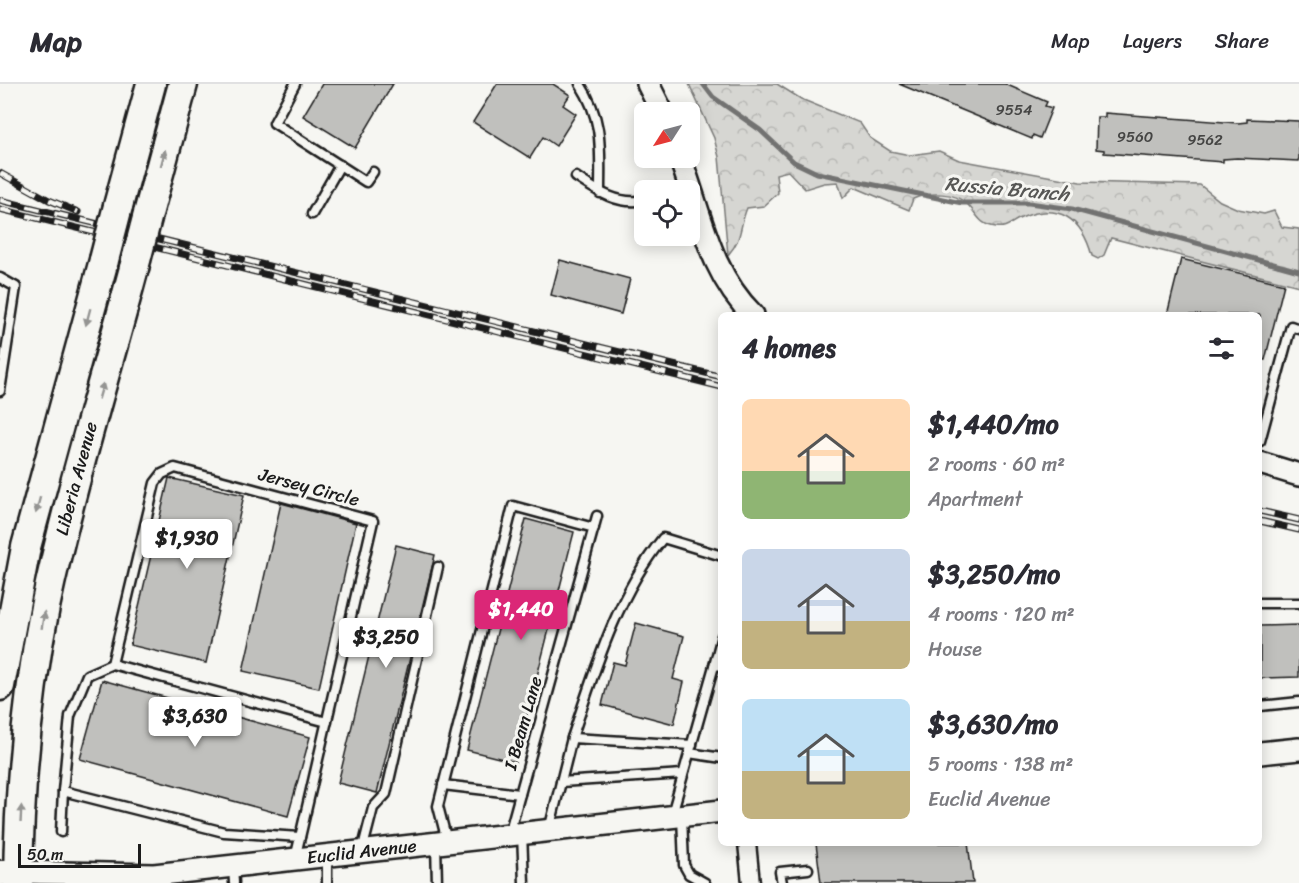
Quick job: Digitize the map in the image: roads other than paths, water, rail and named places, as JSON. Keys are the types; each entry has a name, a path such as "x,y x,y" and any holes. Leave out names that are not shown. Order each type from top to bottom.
{"highway":[{"name":"Liberia Avenue","path":"0,686 26,548 151,84"},
{"name":"Liberia Avenue","path":"12,876 32,691 45,609 62,531 183,84"}],"street":[{"path":"648,84 657,102"},
{"path":"700,228 715,263 740,302 750,312"},
{"path":"1262,464 1299,475"},
{"path":"1262,753 1299,749"},
{"name":"Euclid Avenue","path":"12,876 154,879 234,875 295,859 718,812"},
{"path":"747,846 751,883"}],"lane":[{"path":"295,84 274,123 366,182 373,172"},
{"path":"580,84 597,115 600,140 600,193"},
{"path":"312,214 340,165"},
{"path":"576,177 600,193 621,200 634,200"},
{"path":"0,278 16,286 0,391"},
{"path":"1262,434 1291,326 1299,329"},
{"name":"Jersey Circle","path":"112,664 155,483 162,474 175,468 373,521 295,859"},
{"path":"437,883 441,842 438,806 513,506 594,528"},
{"name":"I Beam Lane","path":"524,883 515,834 520,794 597,516"},
{"path":"549,830 572,738 596,666 624,600 646,559 663,538 718,555"},
{"path":"362,851 373,808 386,794 438,567"},
{"path":"1262,603 1299,603"},
{"path":"61,832 70,716 87,675 112,664 327,722"},
{"path":"705,883 689,874 684,865 676,816 683,774 718,666"},
{"path":"1262,706 1299,702"},
{"path":"572,738 691,749 718,757"},
{"path":"561,782 683,774"},
{"path":"443,785 520,794"},
{"path":"63,791 224,832 300,837"},
{"path":"327,855 327,883"},
{"path":"782,883 780,872 808,869"}],"waterway":[{"name":"Russia Branch","path":"703,84 713,97 760,130 794,162 817,173 962,203 1029,203 1072,209 1299,271"}],"railway":[{"path":"0,173 49,200 78,212"},
{"path":"0,200 718,376"},
{"path":"0,209 718,386"},
{"path":"1262,511 1299,520"},
{"path":"1262,521 1299,530"}]}
